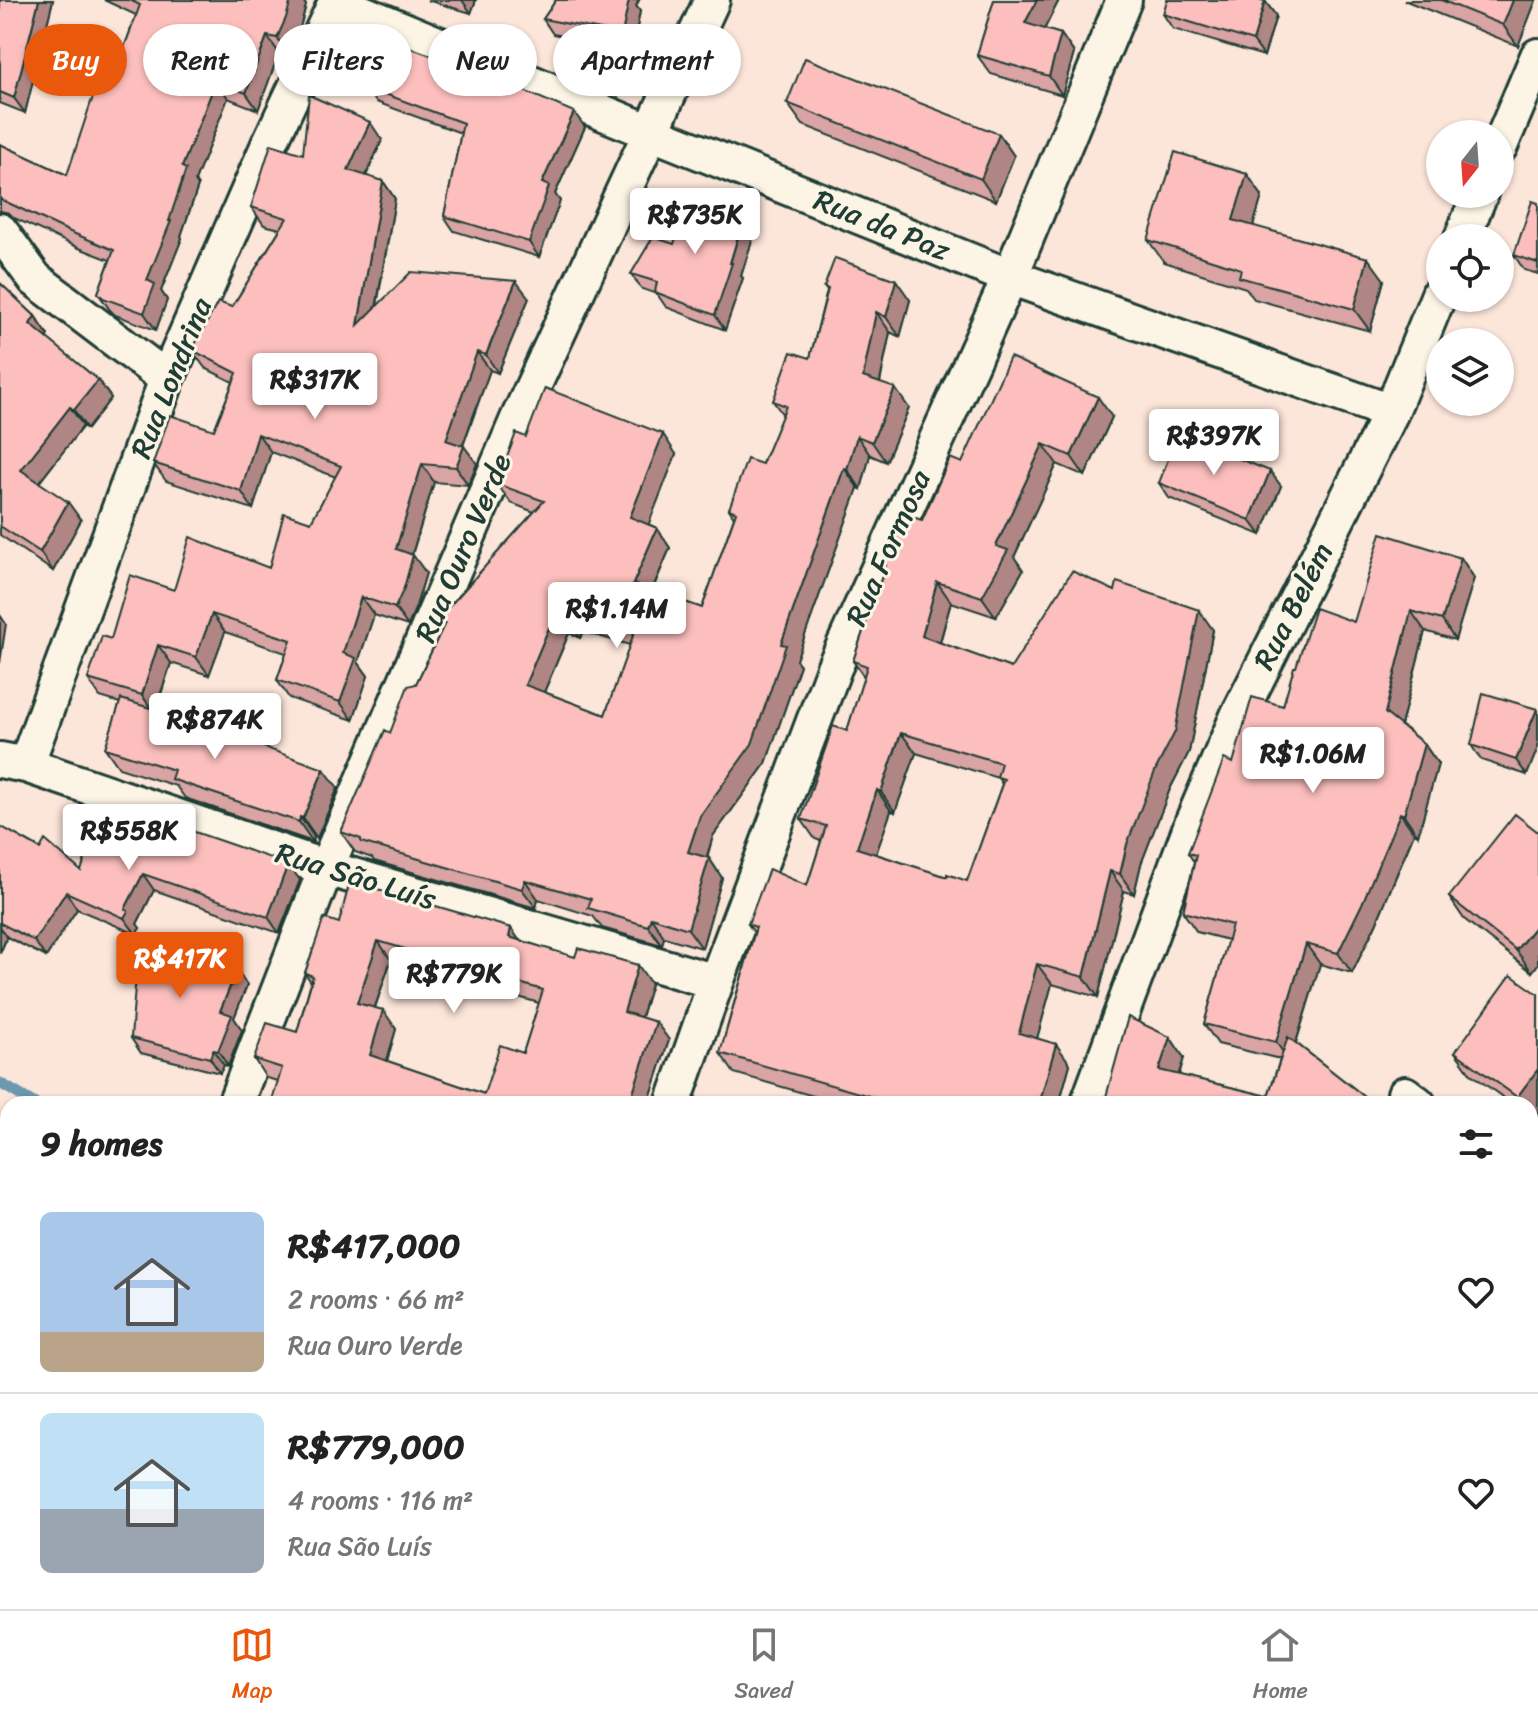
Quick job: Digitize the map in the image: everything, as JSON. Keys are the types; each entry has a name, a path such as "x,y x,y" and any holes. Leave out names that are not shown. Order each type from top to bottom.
{"street":[{"name":"Rua Ouro Verde","path":"238,1096 326,868 518,419 712,0"},
{"name":"Rua Formosa","path":"676,1096 834,668 1010,277 1124,0"},
{"name":"Rua da Paz","path":"337,1 650,132 1010,277 1391,412"},
{"name":"Rua Londrina","path":"13,762 167,379 270,142 337,1"},
{"path":"1511,120 1538,56"},
{"path":"0,231 35,279 167,379"},
{"name":"Rua Belém","path":"1091,1096 1193,821 1238,716 1391,412 1432,312"},
{"name":"Rua São Luís","path":"13,762 326,868 716,982"}],"building":[{"path":"0,0 39,0 33,24 24,24 24,59 14,98 0,92"},
{"path":"130,0 291,0 283,24 274,24 274,37 267,36 258,60 258,24 143,24 143,96 210,96 182,167 186,169 171,221 147,280 155,284 144,313 103,298 98,293 114,250 0,199 0,144 67,175 93,96 127,96 127,40 140,5"},
{"path":"556,0 629,0 624,24 569,24 543,19"},
{"path":"994,0 1037,0 1025,23 1061,34 1049,76 977,55"},
{"path":"1167,0 1265,1 1253,41 1163,14"},
{"path":"1441,0 1513,0 1503,25"},
{"path":"412,48 428,54 428,96 536,96 574,112 542,183 549,186 529,242 444,216 463,123 390,96 412,96"},
{"path":"805,58 999,134 981,179 787,103"},
{"path":"309,96 370,122 348,170 383,181 358,325 411,272 516,281 486,355 477,352 446,440 464,446 456,467 422,464 396,549 413,555 404,588 395,608 361,597 343,653 356,658 340,702 277,680 291,640 212,614 196,657 158,645 142,695 88,679 102,636 111,639 130,575 174,590 190,537 269,568 284,513 311,522 341,466 258,434 241,491 153,463 170,415 214,430 237,373 192,350 218,302 232,307 287,218 251,207 271,144 303,154"},
{"path":"1175,152 1247,174 1233,220 1368,258 1354,309 1239,277 1241,269 1148,240"},
{"path":"690,195 745,213 715,315 655,292 657,282 631,274 653,237 674,244"},
{"path":"1532,201 1538,203 1538,263 1514,255"},
{"path":"835,258 896,280 886,317 876,312 863,377 895,388 872,442 857,436 847,469 844,468 781,644 786,645 752,744 700,816 688,852 709,858 688,929 651,917 648,926 588,908 591,899 525,880 522,889 361,842 361,839 341,832 385,730 390,733 408,686 416,684 445,623 437,620 544,501 497,484 516,433 526,437 545,388 663,434 630,517 657,528 633,584 702,608 736,512 729,509 747,459 762,464 786,406 773,401 791,352 810,358 828,289 824,287","holes":["570,612 635,630 605,715 525,685 555,613 566,618"]},
{"path":"0,283 35,316 30,324 98,380 74,410 70,407 21,470 68,502 40,552 0,526"},
{"path":"1010,357 1098,397 1071,456 1043,444 996,546 1008,550 982,597 937,582 922,636 1011,668 1072,571 1115,591 1117,582 1199,610 1175,732 1156,769 1127,844 1120,874 1110,871 1084,977 1037,964 1019,1033 1056,1044 1041,1096 869,1096 720,1053 756,927 748,924 769,869 807,886 826,826 801,819 833,726 847,731 867,666 853,661 886,565 883,564 903,514 922,520 950,458 962,463","holes":["901,733 1001,763 997,777 1004,779 967,881 857,848 877,790 881,792"]},
{"path":"1178,434 1270,471 1250,520 1159,483"},
{"path":"1381,533 1461,558 1442,620 1411,611 1385,713 1424,744 1404,815 1400,813 1338,953 1306,944 1276,1042 1204,1024 1232,925 1183,912 1196,855 1188,853 1224,759 1233,763 1252,697 1283,706 1315,608 1354,622"},
{"path":"1483,693 1537,709 1516,760 1471,745"},
{"path":"121,699 324,769 303,818 300,817 299,822 171,779 174,770 105,748"},
{"path":"102,807 159,837 163,821 288,864 268,917 143,874 125,909 128,911 124,918 66,892 34,941 0,923 0,826 40,849 45,840 81,871"},
{"path":"1515,814 1538,832 1538,923 1516,950 1449,897"},
{"path":"350,881 511,928 509,937 575,957 578,948 638,965 624,1012 656,1022 632,1096 273,1096 282,1068 254,1059 267,1023 297,1032 313,976 305,973 324,918 339,923","holes":["378,941 543,990 523,1053 500,1045 484,1094 370,1055 383,1010 357,1003"]},
{"path":"144,937 237,970 220,1011 232,1015 218,1051 213,1050 210,1058 131,1038 135,987"},
{"path":"1511,975 1538,994 1538,1069 1518,1096 1455,1052"},
{"path":"1128,1017 1170,1037 1159,1070 1268,1096 1106,1096"},
{"path":"1288,1037 1364,1096 1268,1096"}],"waterway":[{"path":"0,1083 22,1096"}]}
